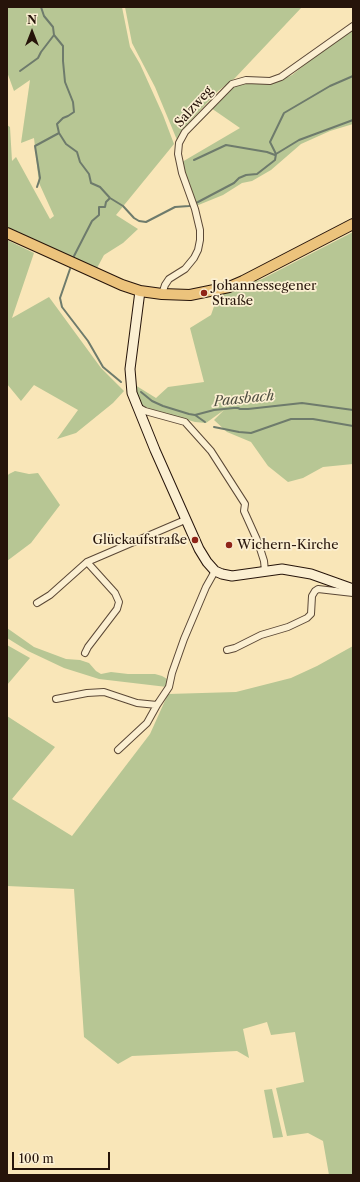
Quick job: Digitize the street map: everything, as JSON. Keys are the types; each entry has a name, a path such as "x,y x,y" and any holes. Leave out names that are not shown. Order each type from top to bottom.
{"main road":[{"path":"7,233 108,279 140,291 162,294 190,295 229,287 256,275 353,224"}],"street":[{"name":"Salzweg","path":"162,294 169,279 185,269 194,258 198,250 200,240 200,230 195,210 182,173 178,150 180,139 232,84 241,80 264,82 276,80 353,26"},
{"path":"140,291 130,369 132,390 155,450 199,550 207,562 215,571 232,576 282,569 311,574 353,589"},
{"path":"138,407 145,411 185,422 211,451 245,504 244,511 258,542 264,561 265,571"},
{"path":"37,603 50,595 87,562 186,520"},
{"path":"85,653 117,609 119,602 115,593 87,562"},
{"path":"118,750 147,723 169,687 184,639 206,587 215,571"},
{"path":"227,650 235,648 261,635 288,627 307,618 311,614 312,596 318,588 353,593"},
{"path":"56,700 86,693 104,692 137,703 157,705"}],"green space":[{"path":"7,7 122,7 130,47 140,64 163,115 174,144 116,215 138,229 123,243 104,255 97,268 7,228 7,125 10,127 12,161 16,157 50,219 54,216 39,183 34,138 21,143 30,80 14,91 7,72"},
{"path":"125,7 302,7 235,78 218,91 183,129 177,140 155,87 132,43"},
{"path":"353,28 353,124 330,131 301,144 271,170 252,181 242,183 223,195 196,206 196,202 194,202 182,162 240,128 211,108 228,91 236,86 244,83 270,84 292,75"},
{"path":"353,232 353,464 323,467 303,478 288,482 268,466 251,442 227,432 214,420 224,410 206,423 195,422 141,406 134,393 135,385 156,398 168,387 204,382 190,328 211,315 218,295 262,279"},
{"path":"7,240 34,253 12,318 49,297 101,368 124,391 113,403 76,433 57,439 78,410 34,385 21,401 7,384"},
{"path":"15,471 29,474 38,473 60,505 31,543 7,561 7,476"},
{"path":"7,628 34,647 66,659 80,660 89,663 101,674 111,672 128,674 155,674 169,680 167,687 99,679 64,668 28,651 7,638"},
{"path":"7,645 30,658 7,685"},
{"path":"353,646 353,1175 329,1175 323,1141 308,1133 287,1136 276,1088 304,1082 295,1032 271,1035 267,1022 243,1029 249,1058 237,1051 132,1056 118,1064 84,1037 74,889 7,886 7,716 55,747 12,799 72,836 150,734 168,694 236,692 291,678 317,666"},
{"path":"272,1089 283,1137 273,1138 264,1090"}],"waterway":[{"path":"7,7 16,7"},
{"path":"41,7 44,16 53,27 54,35 63,46 65,82 73,102 74,112 63,118 57,124 59,133 66,144 77,152 80,162 89,174 91,183 100,187 110,198 123,206 134,218 139,221 146,222 175,207 189,206 198,202 234,183 239,178 246,175 257,174 275,160 276,154 299,140 353,120"},
{"path":"20,71 38,58 54,35"},
{"path":"276,154 270,142 284,113 330,86 353,76"},
{"path":"37,187 40,178 35,146 59,133"},
{"path":"194,160 226,145 267,152 275,155"},
{"name":"Paasbach","path":"74,256 92,221 99,215 99,207 105,207 106,202 110,198"},
{"name":"Paasbach","path":"70,269 60,298 62,307 88,341 103,367 121,382"},
{"name":"Paasbach","path":"141,392 152,401 163,406 195,415 214,410 234,408 248,409 302,403 353,410"},
{"path":"195,415 205,422"},
{"path":"214,427 251,433 291,419 313,419 353,426"}],"place":[{"name":"Johannessegener Straße","path":"204,293"},
{"name":"Glückaufstraße","path":"195,540"},
{"name":"Wichern-Kirche","path":"229,545"}]}
